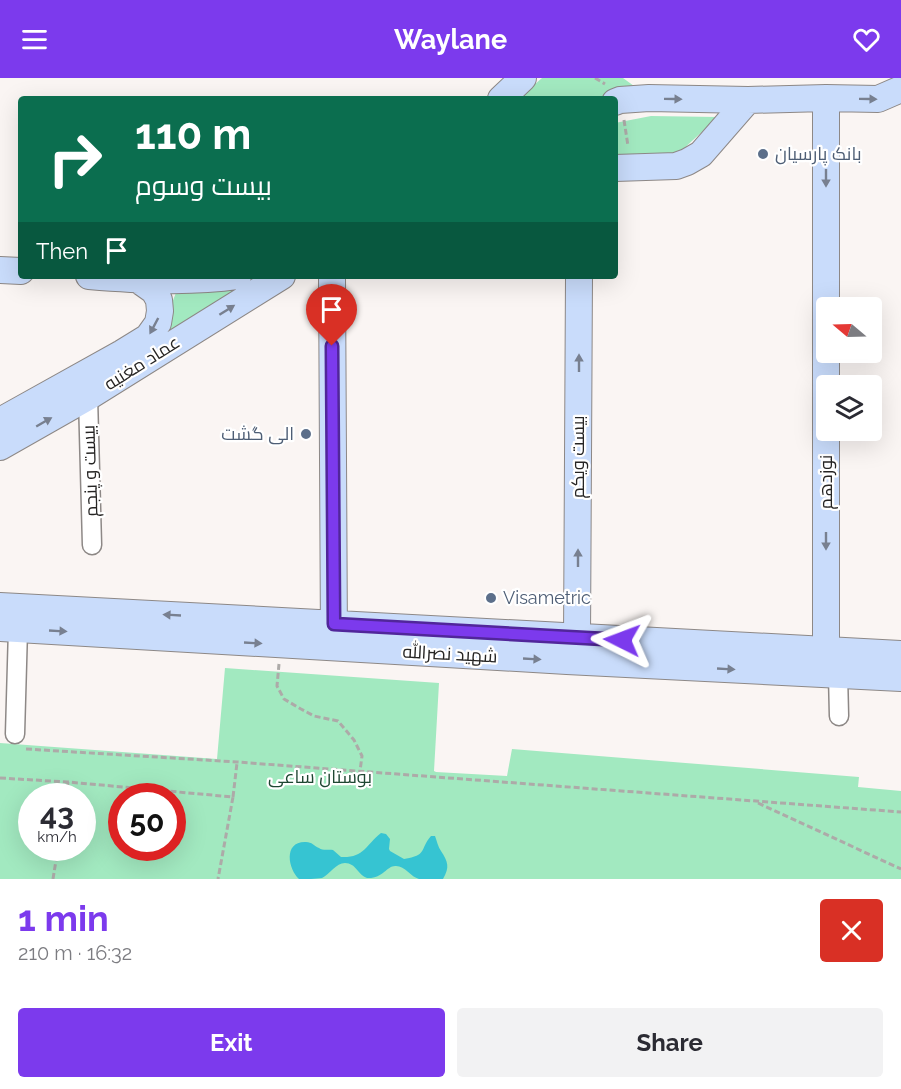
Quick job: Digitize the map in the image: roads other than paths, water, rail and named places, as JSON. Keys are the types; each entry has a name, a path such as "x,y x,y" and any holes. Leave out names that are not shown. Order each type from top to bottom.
{"main road":[{"path":"619,110 620,100 649,98 878,99 901,89"},
{"name":"نوزدهم","path":"825,650 826,98"},
{"path":"622,158 676,166 687,162 701,154 748,100"},
{"path":"0,270 18,271"},
{"path":"137,279 210,279"},
{"name":"عماد مغنیه","path":"0,447 88,397 127,361 148,337 158,323 159,300 154,291 137,279"},
{"name":"عماد مغنیه","path":"0,421 127,361 277,279"},
{"path":"332,279 334,636"},
{"name":"بیست ویکم","path":"578,638 579,279"},
{"name":"شهید نصرالله","path":"0,606 91,622 280,644 334,636 555,661 901,678"},
{"name":"شهید نصرالله","path":"9,628 91,622 334,636 578,638 901,654"}],"street":[{"name":"بیست و پنجم","path":"88,397 92,545"},
{"path":"9,628 20,741"},
{"path":"838,674 839,716"}],"water":[{"path":"381,833 386,834 390,839 390,851 404,859 420,854 431,836 435,836 447,865 443,879 419,879 396,866 372,878 367,878 352,865 345,863 322,878 299,879 292,869 291,851 299,843 310,843 324,850 333,850 341,857 349,857 364,850"}],"place":[{"name":"بانک پارسیان","path":"763,154"},
{"name":"الی گشت","path":"306,434"},
{"name":"Visametric","path":"491,598"}],"park label":[{"name":"بوستان ساعی","path":"320,777"}]}
